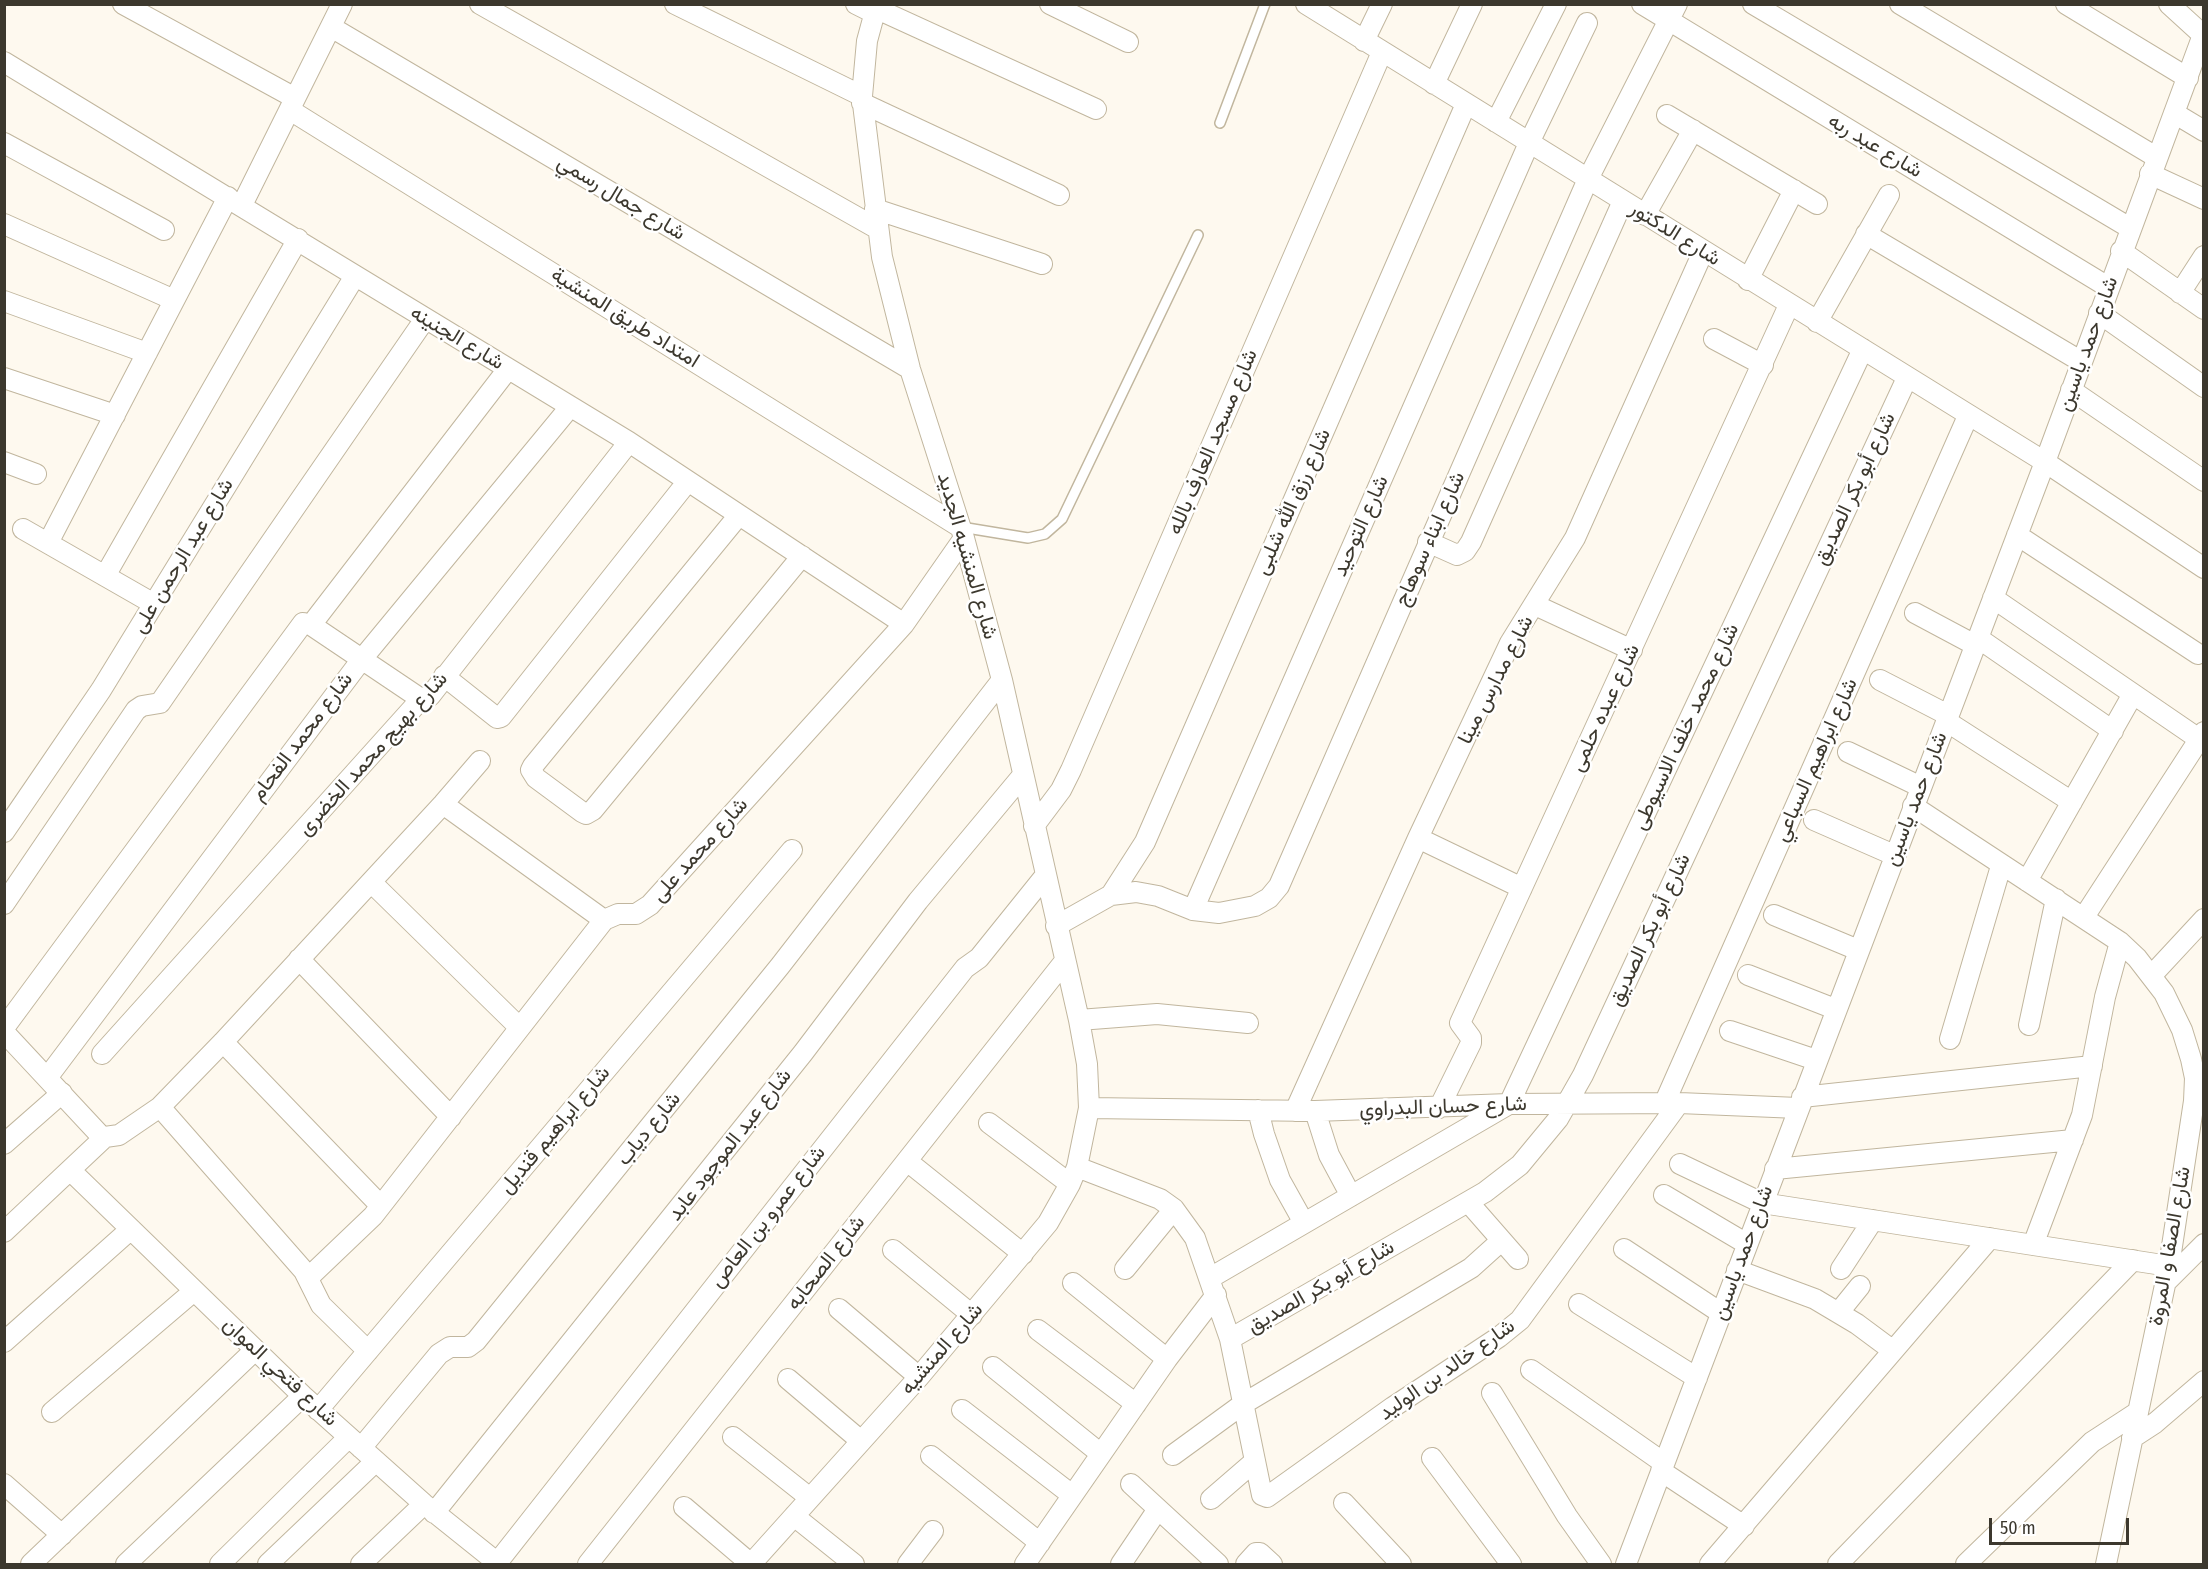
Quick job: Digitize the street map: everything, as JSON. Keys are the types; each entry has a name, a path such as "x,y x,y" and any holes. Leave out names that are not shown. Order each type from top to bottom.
{"street":[{"name":"امتداد طريق المنشية","path":"123,4 293,104 962,533"},
{"path":"48,543 174,300 293,104 342,4"},
{"path":"480,4 878,229"},
{"path":"675,4 1059,195"},
{"path":"856,4 875,9 1096,109"},
{"path":"1050,4 1128,42"},
{"name":"شارع الدكتور","path":"1306,4 1748,280 1863,349 1906,378 2045,462 2204,568"},
{"path":"1365,41 1382,4"},
{"path":"1434,84 1472,4"},
{"path":"1496,122 1556,4"},
{"name":"شارع عبد ربه","path":"1642,4 1673,13 2109,287"},
{"path":"1753,4 2130,228"},
{"path":"1900,4 2204,199"},
{"path":"2066,4 2187,78"},
{"path":"2169,4 2203,34"},
{"name":"شارع المنشيه الجديد","path":"875,9 864,59 862,99 878,229 910,369 962,533 1002,680 1064,962 1079,1020 1087,1064 1089,1108"},
{"name":"شارع ابناء سوهاج","path":"1193,910 1219,913 1242,910 1269,898 1279,886 1588,179 1673,13"},
{"name":"شارع التوحيد","path":"1193,910 1529,143 1587,23"},
{"name":"شارع جمال رسمي","path":"331,27 910,369"},
{"name":"شارع حمد ياسين","path":"1626,1564 1835,1009 2045,462 2203,34"},
{"name":"شارع مسجد العارف بالله","path":"1034,826 1061,790 1071,770 1382,52"},
{"name":"شارع الجنينه","path":"4,62 629,442 904,624"},
{"name":"شارع رزق الله شلبى","path":"1112,896 1145,842 1466,104"},
{"path":"2174,113 2204,131"},
{"path":"1667,115 1817,204"},
{"path":"1645,214 1693,130"},
{"path":"4,143 164,230"},
{"path":"1748,280 1794,190"},
{"path":"1817,322 1888,195"},
{"path":"1428,542 1457,555 1465,551 1471,542 1623,201"},
{"path":"875,209 1042,264"},
{"path":"4,224 174,300"},
{"path":"1866,234 2082,362"},
{"path":"105,576 298,239"},
{"path":"2121,251 2204,309"},
{"name":"شارع مدارس مينا","path":"1295,1111 1418,838 1510,643 1575,538 1703,252"},
{"path":"2180,293 2204,256"},
{"name":"شارع عبد الرحمن على","path":"4,832 101,690 354,276"},
{"path":"4,301 147,353"},
{"name":"شارع عبده حلمى","path":"1439,1108 1471,1043 1471,1038 1460,1023 1790,305"},
{"path":"2099,313 2204,387"},
{"path":"4,904 136,710 142,706 160,703 425,319"},
{"path":"1714,339 1763,365"},
{"name":"شارع محمد خلف الاسيوطى","path":"1509,1104 1863,349"},
{"path":"311,625 508,369"},
{"path":"4,378 115,415"},
{"name":"شارع أبو بكر الصديق","path":"1230,1339 1469,1203 1520,1165 1548,1133 1568,1104 1906,378"},
{"path":"2071,390 2204,481"},
{"name":"شارع محمد الفحام","path":"47,1078 362,659 570,406"},
{"name":"شارع ابراهيم السباعي","path":"1671,1104 1968,416"},
{"name":"شارع بهيج محمد الخضرى","path":"102,1054 421,699 429,697 629,442"},
{"path":"4,462 36,474"},
{"path":"444,676 497,718 501,717 687,481"},
{"path":"739,515 531,770 536,778 582,812 590,814 802,556"},
{"path":"23,529 154,604"},
{"name":"شارع محمد على","path":"604,920 618,914 636,914 650,905 904,624 962,533"},
{"path":"2017,535 2198,654"},
{"path":"1993,598 2133,694 2201,736 2084,917"},
{"path":"1535,605 1632,650"},
{"path":"1915,613 1976,641 2113,731"},
{"path":"112,1136 62,1093 4,1030 300,626 306,622 311,625 421,699"},
{"name":"شارع دياب","path":"362,1449 439,1354 450,1347 468,1347 476,1341 773,975 1002,680"},
{"path":"1880,680 1947,718 2072,802"},
{"path":"2026,881 2133,694"},
{"path":"1848,752 1921,787"},
{"path":"4,1232 70,1170 112,1136 160,1107 371,882 480,761"},
{"name":"شارع عبد الموجود عابد","path":"361,1564 429,1508 796,1063 918,900 1023,774"},
{"path":"308,1278 361,1230 604,920 443,804"},
{"name":"شارع الصفا و المروة","path":"1913,807 2120,942 2152,975 2182,1030 2195,1078 2194,1101 2167,1275 2106,1564"},
{"path":"1814,820 1894,855"},
{"path":"1418,838 1522,888"},
{"name":"شارع ابراهيم قنديل","path":"318,1410 792,850"},
{"path":"1950,1039 2001,866"},
{"name":"شارع عمرو بن العاص","path":"488,1561 965,968 979,958 1045,876"},
{"path":"371,882 519,1027"},
{"path":"1056,926 1112,896 1136,892 1158,896 1193,910"},
{"path":"2029,1025 2056,899"},
{"path":"1774,915 1858,950"},
{"path":"2152,975 2201,927"},
{"path":"2033,1245 2082,1115 2105,997 2120,942"},
{"path":"299,959 451,1117"},
{"name":"شارع الصحابه","path":"588,1564 1064,962"},
{"path":"1748,975 1835,1009"},
{"path":"1079,1020 1157,1014 1248,1023"},
{"path":"2182,1030 2204,1048"},
{"path":"1730,1031 1816,1060"},
{"path":"223,1042 380,1205"},
{"name":"شارع حسان البدراوي","path":"1089,1108 1315,1111 1509,1104 1800,1102 2092,1066"},
{"path":"6,1141 62,1093"},
{"path":"1025,1564 1167,1359 1213,1287 1304,1223 1509,1104"},
{"name":"شارع خالد بن الوليد","path":"1256,1461 1262,1495 1268,1497 1520,1320 1671,1104"},
{"path":"160,1107 308,1278 321,1305 368,1351"},
{"name":"شارع المنشيه","path":"751,1564 919,1377 1048,1223 1073,1176 1089,1108"},
{"path":"1258,1110 1277,1173 1304,1223"},
{"path":"1315,1111 1329,1155 1351,1196"},
{"path":"989,1123 1073,1176 1160,1200 1174,1209 1195,1238 1230,1339 1256,1461 1211,1499"},
{"path":"1775,1169 2073,1140"},
{"path":"907,1161 1023,1254"},
{"path":"1680,1164 1762,1203 2133,1260 2167,1275 2204,1244"},
{"name":"شارع فتحي الموان","path":"70,1170 303,1396 488,1561"},
{"path":"1665,1195 1747,1244"},
{"path":"1469,1203 1518,1259"},
{"path":"1125,1269 1174,1209"},
{"path":"1841,1269 1873,1220"},
{"path":"4,1342 131,1229"},
{"path":"1710,1564 1990,1238"},
{"path":"1173,1455 1243,1404 1471,1268 1501,1241"},
{"path":"1624,1249 1721,1313"},
{"path":"893,1250 972,1315"},
{"path":"1838,1564 2133,1260"},
{"path":"1737,1270 1790,1287 1839,1312 1892,1350"},
{"path":"1073,1283 1167,1359"},
{"path":"1839,1312 1860,1286"},
{"path":"52,1412 194,1291"},
{"path":"1579,1304 1697,1378"},
{"path":"839,1309 919,1377"},
{"path":"1038,1330 1136,1404"},
{"path":"31,1564 255,1350"},
{"path":"993,1367 1101,1454"},
{"path":"1531,1370 1744,1526"},
{"path":"788,1379 861,1441"},
{"path":"2132,1438 2156,1423 2204,1381"},
{"path":"1492,1393 1567,1516 1600,1564"},
{"path":"126,1564 303,1396"},
{"path":"962,1410 1072,1495"},
{"path":"1966,1564 2092,1442 2138,1412"},
{"path":"733,1437 810,1498"},
{"path":"220,1564 362,1449"},
{"path":"268,1564 362,1449"},
{"path":"931,1456 1040,1543"},
{"path":"1432,1458 1511,1564"},
{"path":"4,1484 62,1535"},
{"path":"1131,1484 1218,1564"},
{"path":"1344,1503 1401,1564"},
{"path":"684,1507 751,1564"},
{"path":"1121,1564 1158,1509"},
{"path":"794,1516 854,1564"},
{"path":"908,1564 933,1531"},
{"path":"1246,1564 1256,1553 1260,1553 1272,1564"}],"lane":[{"path":"1220,123 1265,4"},
{"path":"962,533 1028,538 1045,534 1062,519 1198,235"}]}
